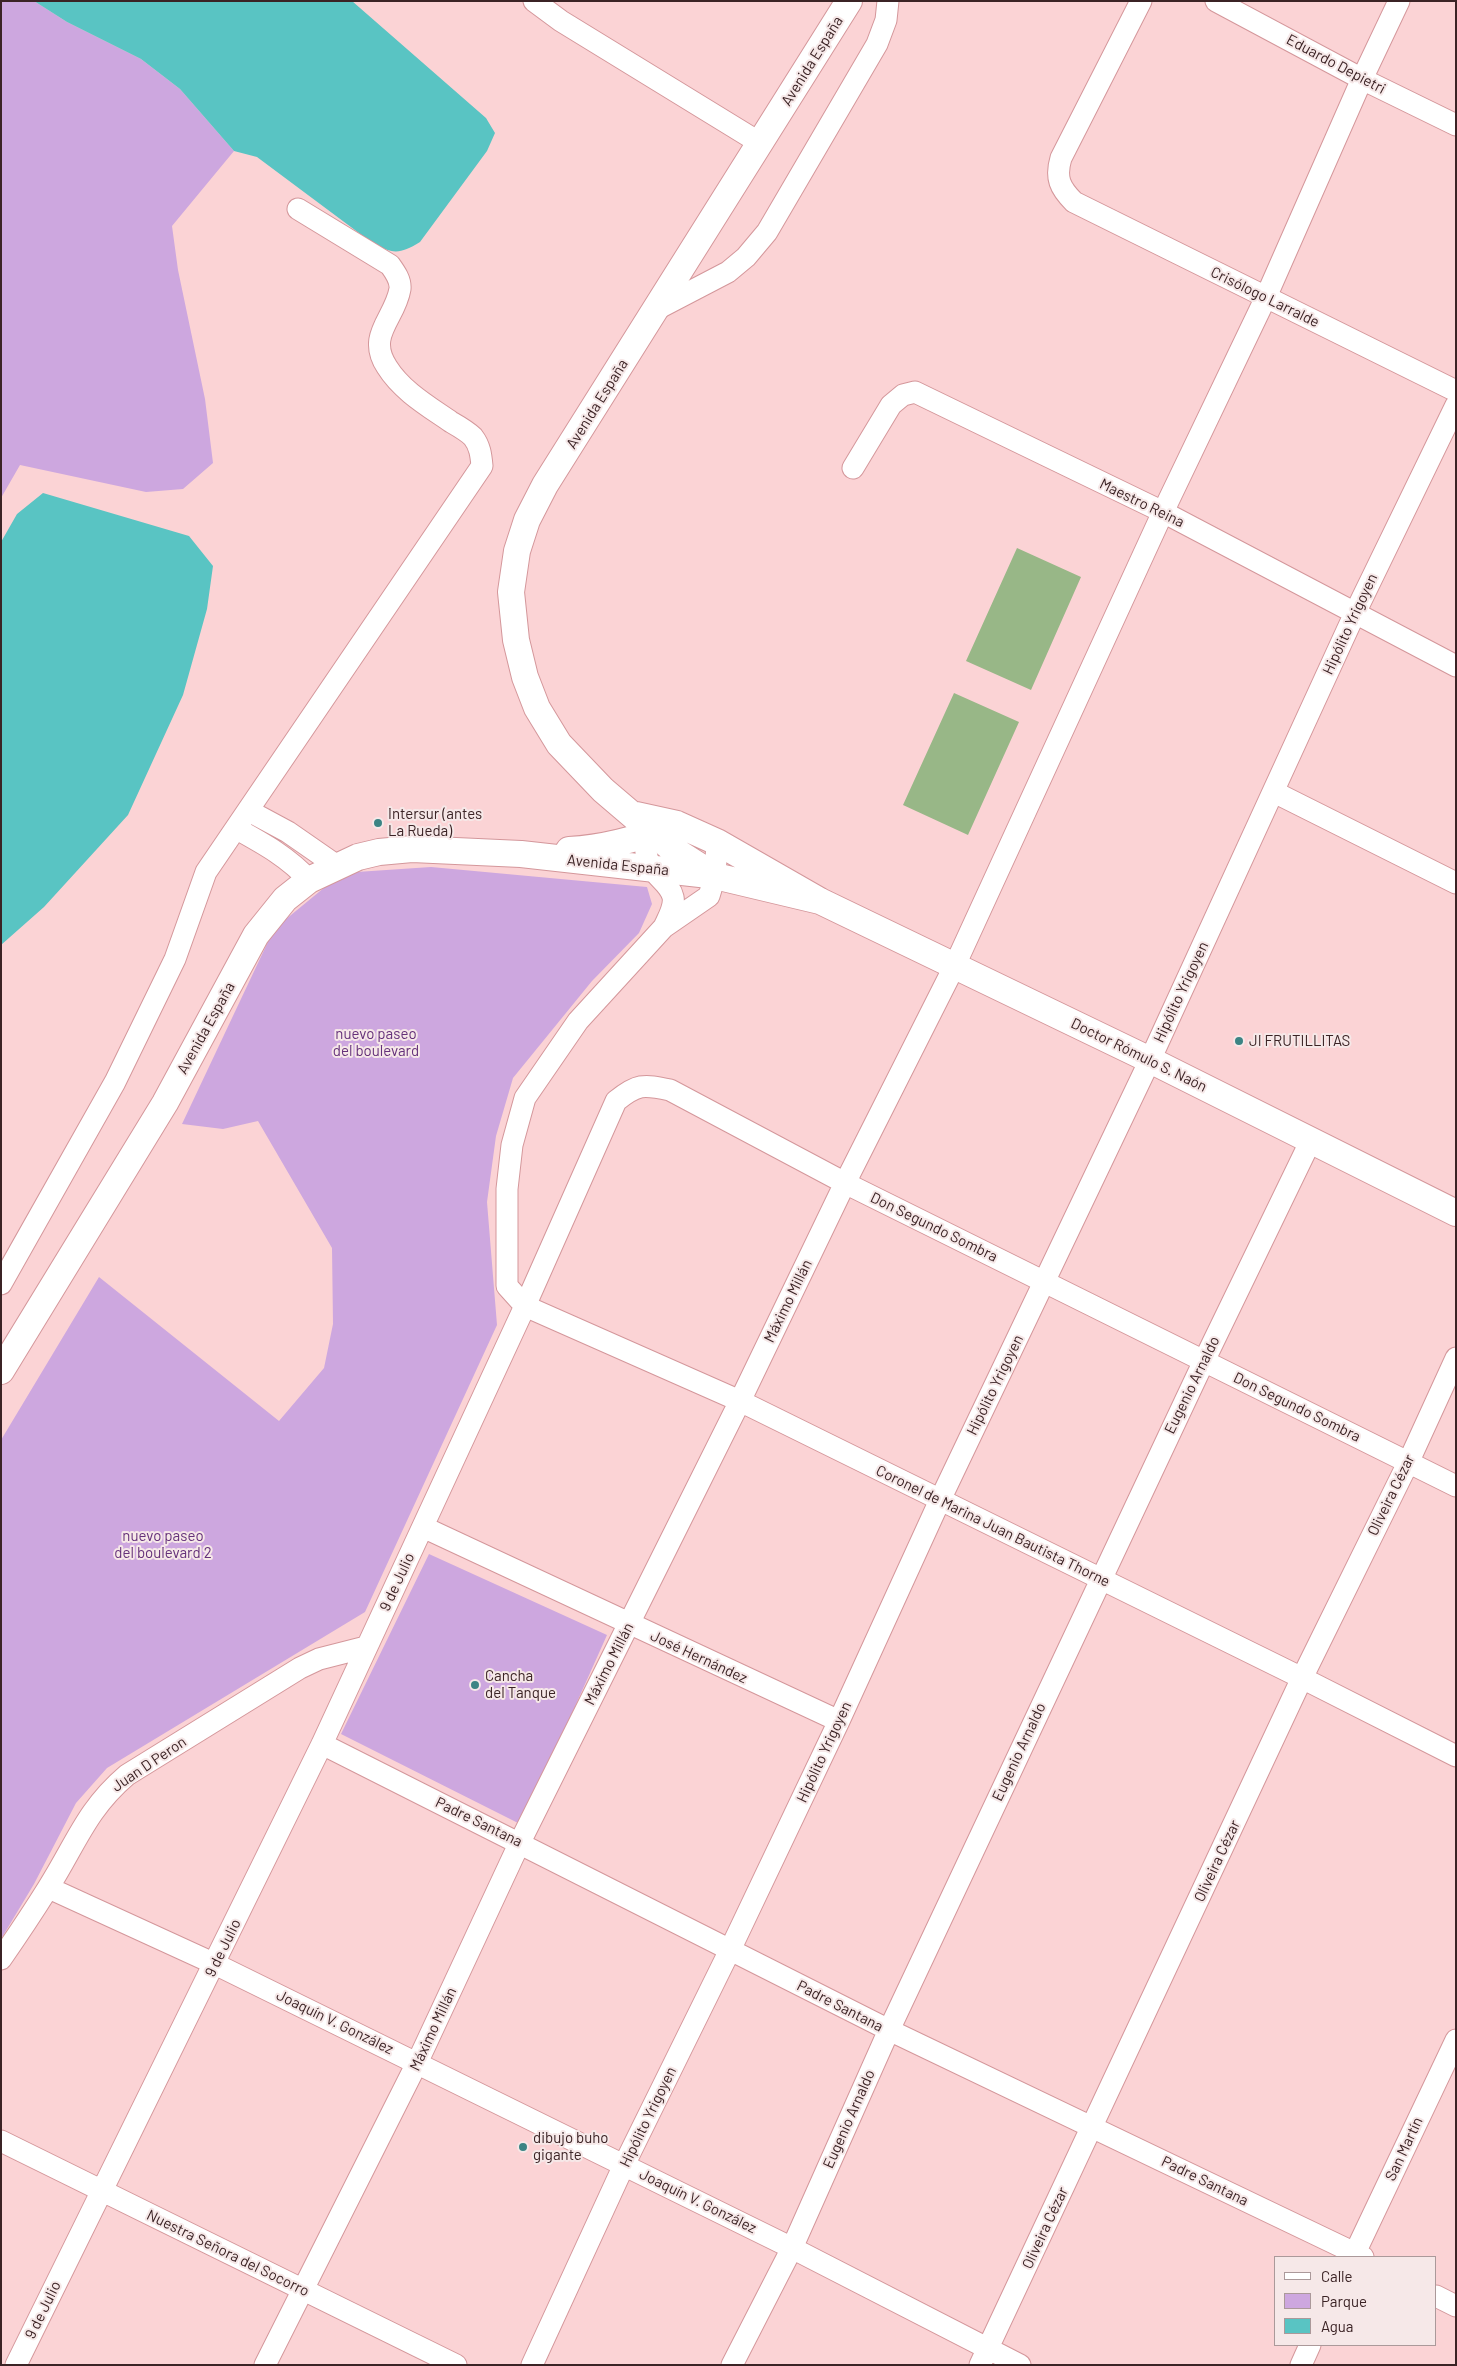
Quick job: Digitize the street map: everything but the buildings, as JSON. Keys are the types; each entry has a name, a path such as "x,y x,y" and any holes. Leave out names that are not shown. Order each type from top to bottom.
{"main road":[{"name":"Avenida España","path":"521,854 596,848 618,843 646,822 603,790 559,744 537,708 525,677 516,640 511,592 517,551 527,520 546,485 849,1"},
{"path":"618,843 624,830 624,816 646,822"},
{"name":"Doctor Rómulo S. Naón","path":"646,822 717,842 820,901 1150,1060 1456,1213"},
{"name":"Doctor Rómulo S. Naón","path":"646,822 671,848 715,876 820,901"},
{"name":"Avenida España","path":"2,1367 165,1103 256,935 285,899 309,880 358,857 379,852 412,849 521,854 715,876"}],"street":[{"path":"534,1 560,21 760,143"},
{"path":"657,309 728,272 746,257 766,232 878,44 886,20 888,1"},
{"name":"Crisólogo Larralde","path":"1141,1 1061,158 1057,172 1062,189 1074,202 1456,391"},
{"name":"Eduardo Depietri","path":"1216,1 1362,79 1456,125"},
{"name":"Máximo Millán","path":"265,2365 417,2063 520,1842 740,1401 845,1183 955,965 1163,512 1266,297 1362,79 1399,1"},
{"path":"1,1284 115,1082 175,959 206,872 482,466 481,451 472,436 418,399 398,380 380,355 379,341 384,323 400,288 398,276 390,265 298,209"},
{"name":"Maestro Reina","path":"853,468 891,405 903,394 915,392 1163,512 1456,666"},
{"name":"Hipólito Yrigoyen","path":"532,2365 624,2165 839,1722 940,1500 1150,1060 1355,613 1456,405"},
{"path":"1274,792 1456,883"},
{"path":"249,811 288,832 337,866"},
{"path":"646,822 647,858 652,869 668,885 673,898 672,909 664,927"},
{"path":"237,829 278,851 309,880"},
{"path":"525,1306 507,1286 507,1189 512,1145 525,1098 578,1022 664,927 709,896 715,876 717,842"},
{"name":"Don Segundo Sombra","path":"525,1306 616,1101 634,1087 651,1085 670,1090 845,1183 1456,1486"},
{"name":"Eugenio Arnaldo","path":"732,2365 792,2248 889,2030 1100,1579 1311,1140"},
{"name":"Coronel de Marina Juan Bautista Thorne","path":"525,1306 740,1401 1456,1756"},
{"name":"9 de Julio","path":"16,2365 322,1744 525,1306"},
{"name":"Oliveira Cézar","path":"984,2357 1302,1678 1408,1462 1456,1358"},
{"name":"José Hernández","path":"423,1527 839,1722"},
{"name":"Juan D Peron","path":"1,1959 49,1888 88,1817 109,1791 127,1775 300,1668 319,1660 366,1647"},
{"name":"Padre Santana","path":"322,1744 520,1842 889,2030 1093,2126 1357,2256"},
{"name":"Joaquín V. González","path":"49,1888 215,1964 792,2248 984,2357 1020,2365"},
{"name":"San Martín","path":"1357,2256 1455,2043"},
{"name":"Nuestra Señora del Socorro","path":"1,2140 456,2365"},
{"path":"1437,2296 1456,2306"},
{"path":"1301,2365 1310,2346"}],"green space":[{"path":"1,1 34,1 67,22 141,59 180,89 234,151 172,226 178,270 205,399 213,463 183,489 146,492 20,465 1,498"},
{"path":"431,867 647,887 652,904 639,933 592,981 513,1078 496,1136 487,1202 497,1325 365,1612 107,1768 76,1803 34,1884 1,1939 1,1440 99,1277 279,1421 324,1368 333,1324 332,1248 258,1121 223,1129 182,1124 274,929 342,873"},
{"name":"Cancha del Tanque","path":"429,1554 607,1635 522,1825 341,1734"}],"water":[{"path":"34,1 352,1 486,118 495,133 487,151 420,242 401,251 390,251 371,242 257,157 234,151 180,89 141,59 67,22"},
{"path":"43,493 189,536 213,566 207,609 183,695 128,815 44,907 1,945 1,542 17,514"}],"place":[{"name":"Intersur (antes La Rueda)","path":"378,823"},
{"name":"JI FRUTILLITAS","path":"1239,1041"},
{"name":"Cancha del Tanque","path":"475,1685"},
{"name":"dibujo buho gigante","path":"523,2147"}],"park label":[{"name":"nuevo paseo del boulevard","path":"376,1042"},
{"name":"nuevo paseo del boulevard 2","path":"163,1544"}]}
